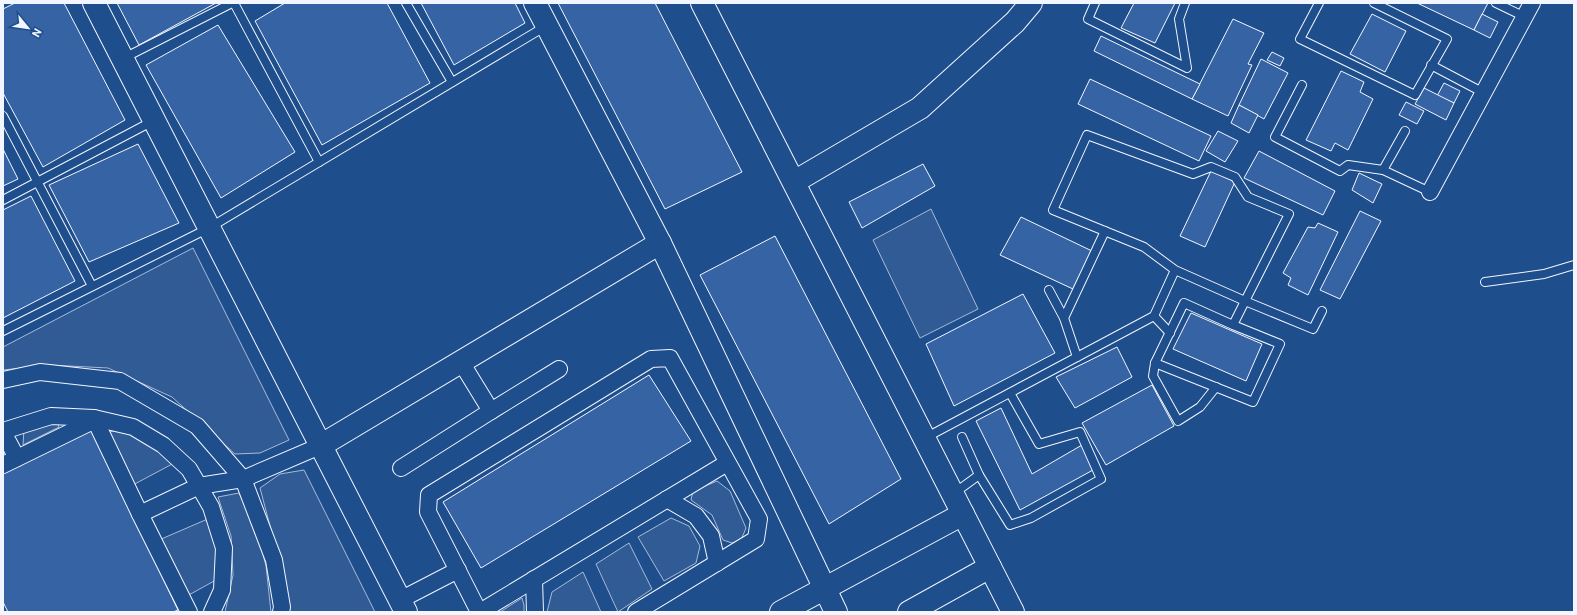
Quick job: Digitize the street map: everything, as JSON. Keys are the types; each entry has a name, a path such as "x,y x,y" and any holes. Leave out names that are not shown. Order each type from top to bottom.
{"street":[{"path":"94,3 403,606 458,570"},
{"path":"535,3 660,243 836,612"},
{"path":"702,3 1013,612"},
{"path":"794,182 920,108 1015,22 1031,3"},
{"path":"1430,192 1532,3"},
{"path":"140,514 199,486 243,479 320,446 660,243"},
{"path":"636,612 662,606 717,563 756,539 759,519 670,358 651,359 429,495 428,512 480,612 727,462"},
{"path":"461,362 491,411"},
{"path":"401,468 559,369"},
{"path":"3,380 40,372 120,381 197,426 243,479 274,560 282,607 281,612"},
{"path":"94,419 10,461 3,431 51,416 94,419 133,427 163,445 189,469 211,507 224,548 222,590 212,612"},
{"path":"94,419 189,612"},
{"path":"667,499 696,516 711,536 717,563"},
{"path":"781,612 963,514"},
{"path":"909,612 990,567"},
{"path":"534,579 535,612"}],"lane":[{"path":"122,59 233,3 319,162"},
{"path":"406,3 452,82"},
{"path":"1095,3 1088,19 1187,68 1179,19 1185,3"},
{"path":"1319,3 1300,39 1415,95 1447,39 1374,3"},
{"path":"1496,3 1525,17"},
{"path":"3,331 209,228 547,26"},
{"path":"1431,65 1484,93"},
{"path":"1302,85 1275,137 1340,171 1348,165 1383,170 1430,192"},
{"path":"3,116 92,286"},
{"path":"3,200 38,183 154,120"},
{"path":"1383,170 1405,131"},
{"path":"1233,325 1245,301 1289,214 1248,197 1235,177 1211,167 1193,174 1087,135 1053,210 1144,247 1175,270 1245,301 1313,330 1322,311"},
{"path":"1064,318 1105,231"},
{"path":"1485,282 1544,274 1574,265"},
{"path":"924,438 1154,316 1175,270"},
{"path":"1049,290 1064,318 1077,357"},
{"path":"1155,363 1216,387 1253,402 1280,344 1184,303 1155,363 1153,376 1178,421 1200,407 1216,387"},
{"path":"1154,316 1170,333"},
{"path":"962,437 979,475 1010,525 1031,518 1101,479 1080,432 1039,444 1010,393"},
{"path":"953,494 979,475"}],"shaded area":[{"path":"931,209 978,309 920,338 873,240"},
{"path":"193,248 289,440 260,453 235,454 172,397 108,368 49,365 3,370 3,347"},
{"path":"57,421 59,427 23,445 24,428"},
{"path":"120,428 176,462 131,486 108,433"},
{"path":"304,470 375,612 286,612 288,594 260,488 280,474"},
{"path":"717,481 730,491 746,528 741,540 732,543 723,540 712,515 691,500 693,491"},
{"path":"239,493 256,528 266,566 271,612 225,612 233,575 231,536 218,497"},
{"path":"210,518 218,550 216,580 187,596 159,540"},
{"path":"671,518 689,526 700,546 696,563 664,581 638,537"},
{"path":"629,543 652,589 618,612 596,564"},
{"path":"583,572 601,612 547,612 552,592"},
{"path":"522,598 524,612 500,612"}],"building":[{"path":"15,3 64,3 125,120 43,167 3,93 3,9"},
{"path":"117,3 216,3 139,45"},
{"path":"285,3 387,3 430,83 322,145 255,21"},
{"path":"421,3 515,3 525,23 454,65"},
{"path":"558,3 655,3 742,172 665,209"},
{"path":"1134,3 1175,3 1155,43 1121,28"},
{"path":"1417,3 1488,3 1474,30"},
{"path":"1372,14 1406,31 1385,72 1350,54"},
{"path":"1482,14 1498,22 1490,38 1474,30"},
{"path":"1233,19 1264,33 1248,64 1252,65 1228,116 1192,99"},
{"path":"218,25 295,152 221,198 146,65"},
{"path":"1101,36 1200,84 1192,99 1094,51"},
{"path":"1272,52 1284,58 1280,66 1267,60"},
{"path":"1261,59 1288,73 1264,119 1239,105"},
{"path":"1341,71 1364,82 1360,92 1373,99 1348,150 1335,143 1331,151 1306,140"},
{"path":"1090,79 1211,136 1199,161 1078,104"},
{"path":"1444,83 1460,91 1454,103 1437,96"},
{"path":"1424,88 1454,103 1446,120 1415,104"},
{"path":"1406,102 1424,111 1417,124 1399,115"},
{"path":"1239,105 1258,115 1249,133 1231,123"},
{"path":"1218,131 1238,141 1225,162 1206,151"},
{"path":"138,144 179,223 89,262 49,185"},
{"path":"3,149 18,179 3,186"},
{"path":"1259,151 1335,191 1323,215 1244,178"},
{"path":"923,164 935,186 862,228 849,202"},
{"path":"1211,171 1235,182 1205,247 1180,236"},
{"path":"1359,173 1382,184 1373,203 1352,190"},
{"path":"31,196 75,281 3,318 3,210"},
{"path":"1360,211 1381,221 1340,299 1320,290"},
{"path":"1021,217 1092,251 1073,289 1000,255"},
{"path":"1318,223 1338,232 1308,295 1288,285 1291,278 1283,273 1308,227 1315,228"},
{"path":"775,236 901,479 829,524 700,275"},
{"path":"1023,294 1055,353 954,406 926,344"},
{"path":"1191,313 1262,344 1246,381 1173,349"},
{"path":"1117,347 1132,377 1075,408 1056,377"},
{"path":"649,375 691,441 481,568 443,502"},
{"path":"1152,385 1174,426 1106,465 1082,423"},
{"path":"1001,408 1032,474 1082,445 1093,470 1020,510 976,421"},
{"path":"91,428 178,610 173,612 8,612 3,602 3,471"}]}
